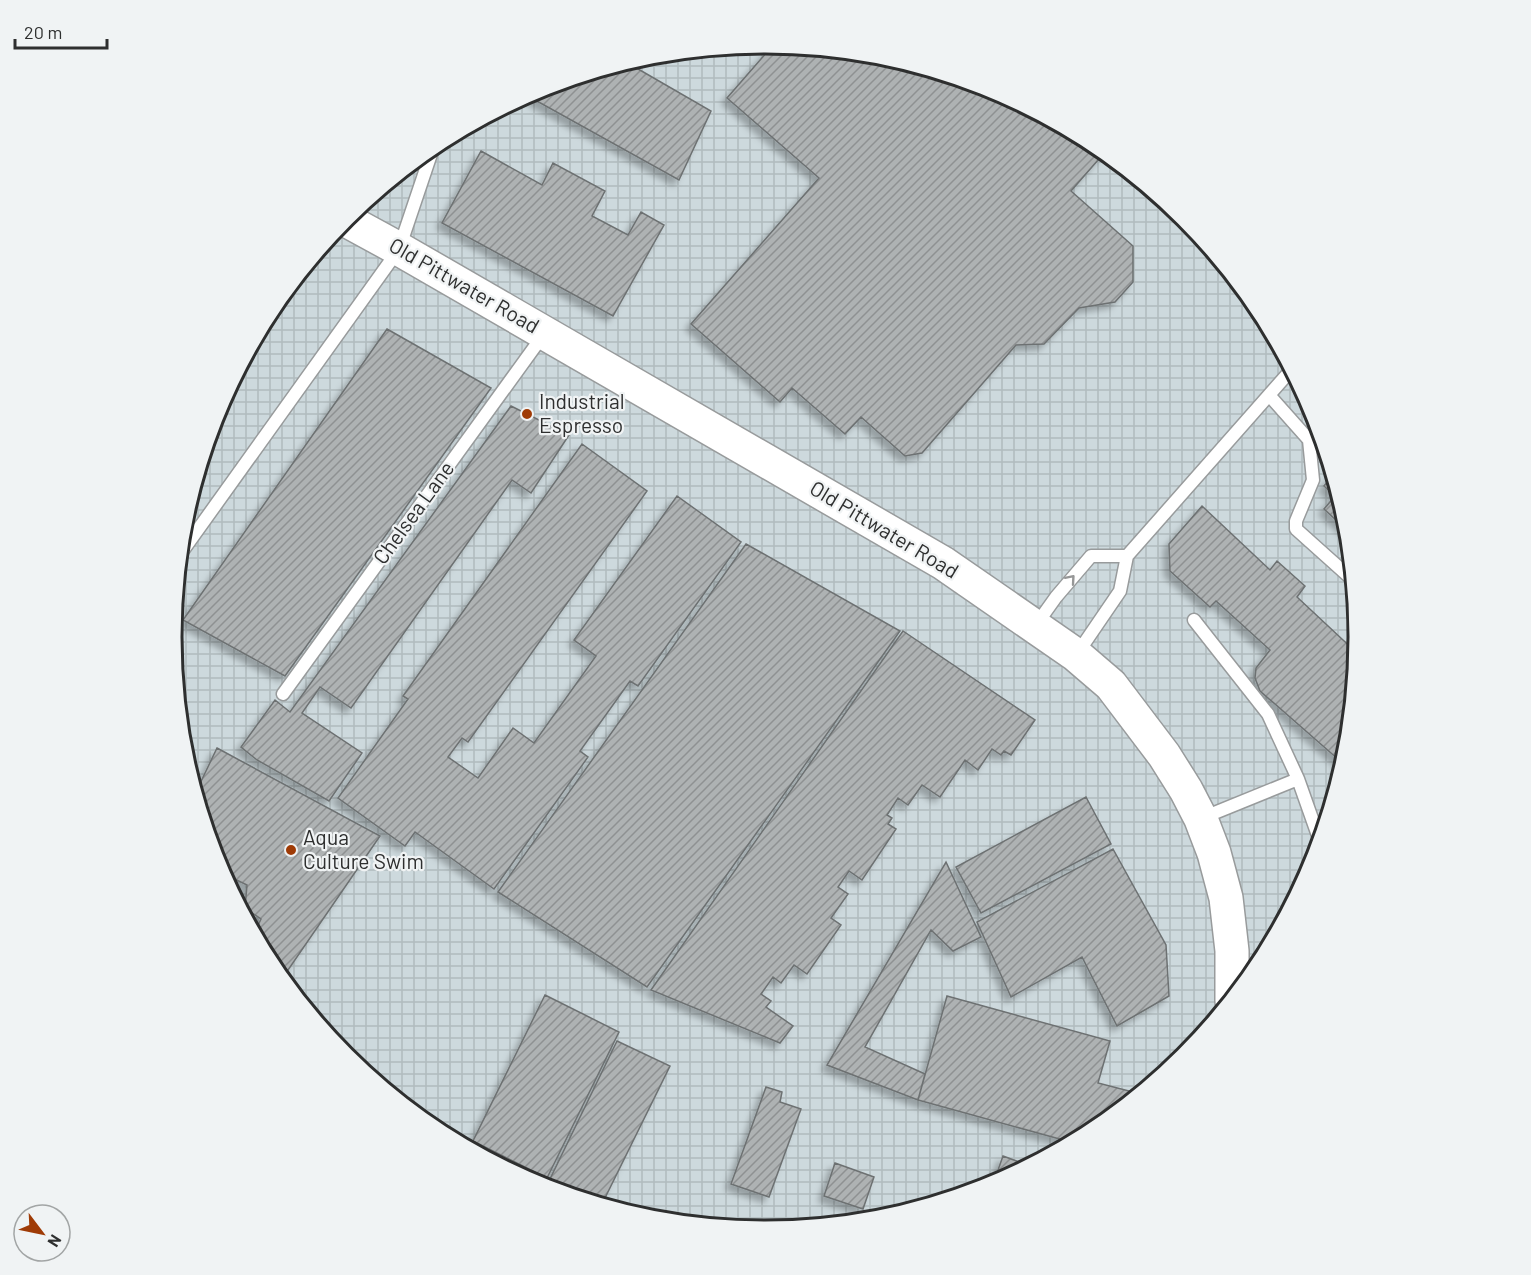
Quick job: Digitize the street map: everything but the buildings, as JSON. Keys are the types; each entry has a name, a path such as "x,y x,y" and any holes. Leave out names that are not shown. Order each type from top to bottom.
{"street":[{"name":"Old Pittwater Road","path":"354,224 943,563 1076,655 1111,685 1164,755 1201,819 1214,853 1226,898 1232,951 1232,988"}],"lane":[{"path":"190,542 399,249 429,161"},
{"name":"Chelsea Lane","path":"284,694 544,333"},
{"path":"1076,655 1120,591 1127,556 1287,375"},
{"path":"1269,395 1310,440 1312,480 1296,521 1296,529 1345,573"},
{"path":"1035,626 1090,556 1127,556"},
{"path":"1194,620 1268,714 1298,779 1316,830"},
{"path":"1201,819 1298,779"}],"shaded area":[{"path":"727,55 804,55 842,59 879,65 953,85 989,98 1057,132 1090,152 1150,199 1178,225 1228,282 1251,313 1289,379 1305,414 1329,486 1338,524 1348,599 1348,676 1344,714 1338,751 1318,825 1305,861 1271,929 1251,962 1204,1022 1178,1050 1121,1100 1090,1123 1024,1161 989,1177 917,1201 879,1210 804,1220 727,1220 689,1216 652,1210 578,1190 542,1177 474,1143 441,1123 381,1076 353,1050 303,993 280,962 242,896 226,861 202,789 193,751 183,676 183,599 187,561 193,524 213,450 226,414 260,346 280,313 327,253 353,225 410,175 441,152 507,114 542,98 614,74 652,65"}],"place":[{"name":"Industrial Espresso","path":"527,414"},
{"name":"Aqua Culture Swim","path":"291,850"}]}
